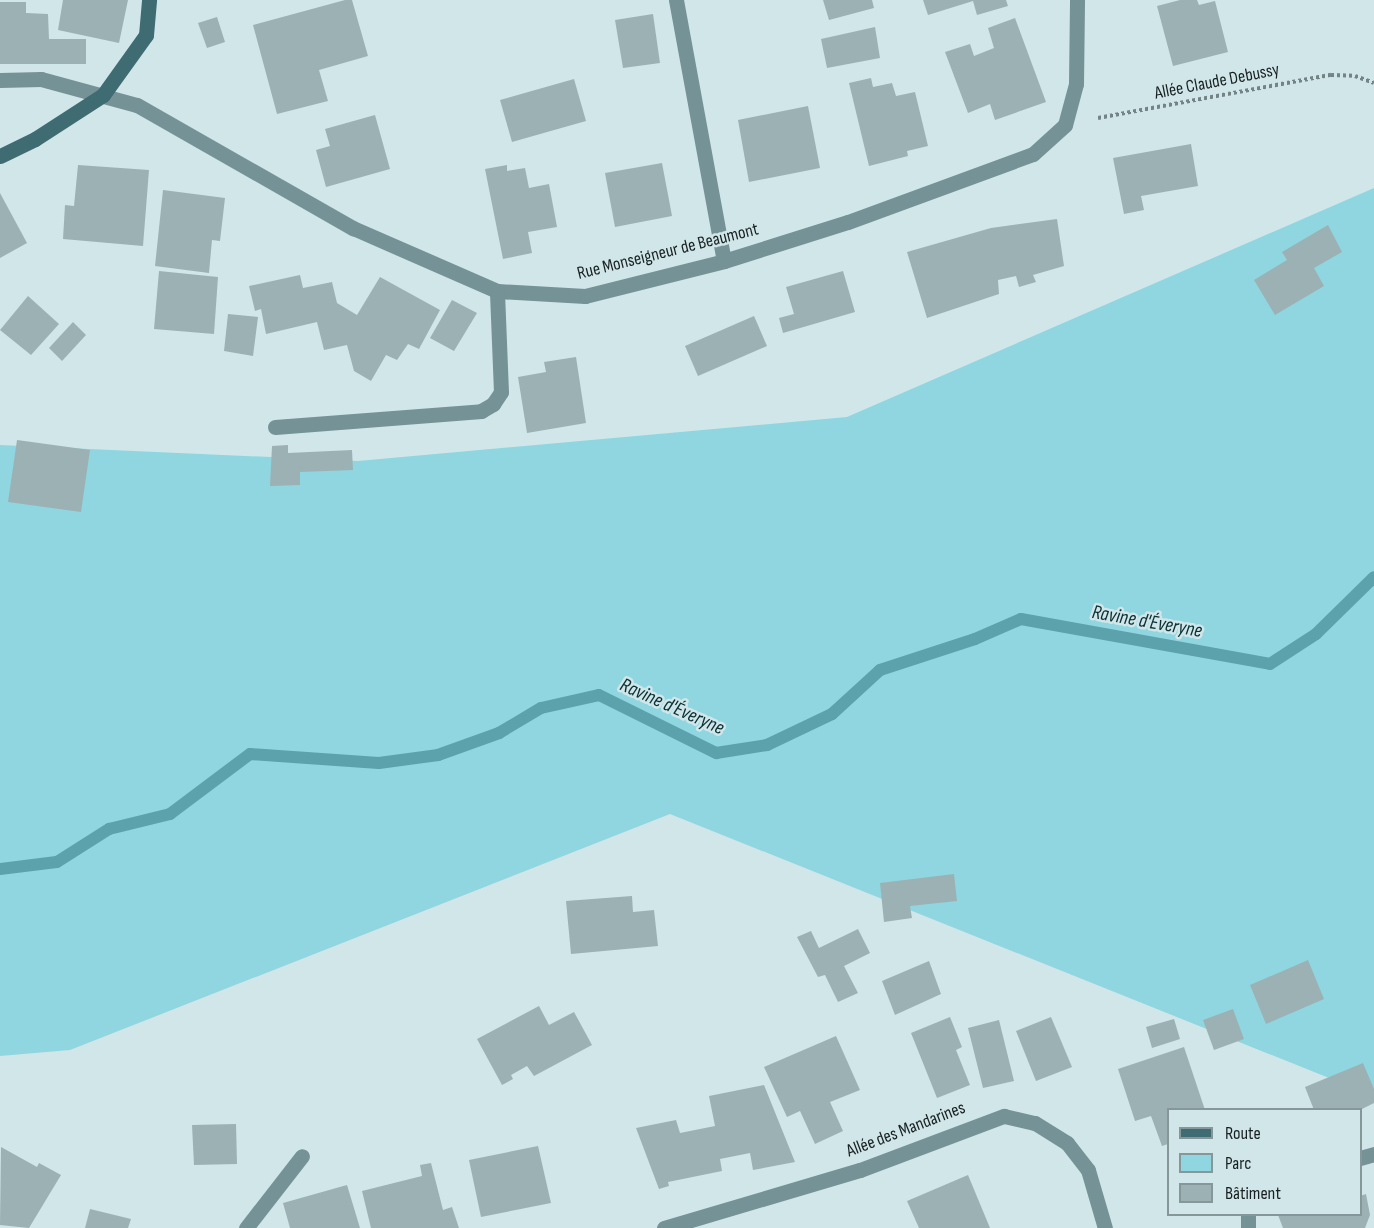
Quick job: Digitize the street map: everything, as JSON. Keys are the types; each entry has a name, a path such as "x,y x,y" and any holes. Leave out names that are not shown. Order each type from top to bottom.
{"main road":[{"path":"0,156 35,139 103,95 146,35 148,0"}],"street":[{"path":"676,0 724,261"},
{"path":"1065,124 1076,84 1077,0"},
{"name":"Rue Monseigneur de Beaumont","path":"0,80 41,79 137,105 353,228 497,291 585,296 724,261 848,222 1033,154 1065,124"},
{"path":"275,427 481,411 493,404 501,392 497,291"},
{"name":"Allée des Mandarines","path":"664,1228 860,1170 1004,1116 1035,1123 1067,1143 1088,1170 1105,1228"},
{"path":"246,1228 302,1156"}],"path":[{"name":"Allée Claude Debussy","path":"1065,124 1331,75 1355,76 1374,83"}],"green space":[{"path":"1374,188 1374,1096 670,814 70,1050 0,1056 0,445 358,461 847,417"}],"building":[{"path":"63,0 128,0 119,43 58,30"},
{"path":"352,0 368,56 319,70 328,101 277,114 253,25"},
{"path":"823,0 872,0 874,8 829,20"},
{"path":"923,0 1006,0 1008,6 977,15 973,1 928,15"},
{"path":"1180,0 1197,0 1199,5 1215,1 1228,52 1173,66 1157,6"},
{"path":"0,2 26,2 26,13 48,14 49,39 86,39 86,64 0,64"},
{"path":"653,14 660,63 623,68 615,20"},
{"path":"217,17 225,42 207,48 198,23"},
{"path":"1015,18 1046,102 995,120 990,104 968,113 945,52 970,44 974,56 994,48 988,28"},
{"path":"875,27 880,58 827,68 821,39"},
{"path":"871,78 873,87 892,83 896,96 915,92 928,146 907,151 908,156 869,166 849,83"},
{"path":"574,79 586,121 512,142 500,100"},
{"path":"808,106 820,168 749,182 738,120"},
{"path":"375,115 390,169 326,187 316,150 330,146 325,129"},
{"path":"1191,144 1198,186 1141,196 1144,210 1124,214 1113,158"},
{"path":"662,163 672,216 615,227 605,173"},
{"path":"78,165 149,170 143,246 63,239 65,205 74,206"},
{"path":"507,165 507,171 525,168 529,188 549,184 557,227 528,232 532,253 503,259 485,169"},
{"path":"163,190 225,198 220,241 212,240 209,273 155,266"},
{"path":"0,193 27,243 0,258"},
{"path":"1057,219 1064,266 1033,275 1036,282 1019,287 1016,276 998,280 999,294 927,318 907,252 991,228"},
{"path":"1328,225 1342,252 1314,268 1324,286 1275,315 1254,280 1287,260 1282,252"},
{"path":"159,271 218,277 214,334 154,329"},
{"path":"843,271 855,312 783,333 779,318 794,314 786,287"},
{"path":"300,275 303,288 332,282 337,303 357,315 380,277 440,310 419,349 408,344 397,360 386,355 371,381 354,371 347,345 324,350 317,322 266,334 261,309 255,311 249,286"},
{"path":"28,296 59,324 31,355 0,330"},
{"path":"452,300 477,313 454,351 430,338"},
{"path":"228,314 258,317 253,356 224,351"},
{"path":"754,316 767,346 698,376 685,346"},
{"path":"73,322 86,335 62,361 49,348"},
{"path":"576,357 586,423 527,433 518,377 546,372 544,362"},
{"path":"17,440 90,450 81,512 8,502"},
{"path":"288,445 288,453 352,450 353,470 300,472 300,485 270,486 272,446"},
{"path":"954,874 957,901 910,906 912,918 884,922 880,883"},
{"path":"632,896 633,912 654,910 658,946 571,954 566,901"},
{"path":"858,929 870,953 844,966 858,993 838,1002 825,975 818,977 797,937 811,931 819,948"},
{"path":"1308,960 1324,999 1266,1024 1250,985"},
{"path":"929,961 941,994 895,1015 882,981"},
{"path":"539,1006 549,1025 574,1012 592,1045 534,1076 527,1066 511,1075 513,1079 502,1085 477,1039"},
{"path":"1233,1009 1244,1039 1214,1050 1203,1020"},
{"path":"950,1017 962,1047 956,1050 970,1085 937,1098 911,1033"},
{"path":"1051,1017 1072,1067 1036,1081 1016,1031"},
{"path":"1174,1019 1180,1039 1152,1048 1146,1027"},
{"path":"999,1020 1014,1081 983,1088 968,1028"},
{"path":"836,1036 860,1090 830,1102 843,1131 815,1144 800,1111 787,1117 764,1067"},
{"path":"1184,1047 1204,1108 1167,1108 1167,1144 1162,1146 1151,1116 1135,1121 1118,1069"},
{"path":"1363,1063 1374,1089 1374,1103 1362,1109 1313,1108 1305,1087"},
{"path":"764,1085 795,1162 753,1170 750,1153 720,1159 722,1171 668,1182 669,1186 659,1189 636,1128 676,1120 680,1133 715,1126 709,1096"},
{"path":"236,1124 237,1164 194,1165 192,1125"},
{"path":"538,1146 551,1203 481,1217 469,1160"},
{"path":"1,1147 37,1167 39,1163 61,1175 29,1228 0,1225"},
{"path":"431,1163 443,1210 452,1207 459,1228 371,1228 362,1191 422,1176 420,1165"},
{"path":"968,1175 990,1228 919,1228 907,1201"},
{"path":"347,1185 360,1228 290,1228 283,1203"},
{"path":"1366,1194 1370,1215 1365,1228 1283,1228 1278,1216 1362,1216 1362,1195"},
{"path":"90,1209 131,1219 128,1228 85,1228"}],"waterway":[{"name":"Ravine d'Éveryne","path":"0,869 57,862 109,829 170,814 250,754 379,763 438,755 499,733 541,708 599,695 716,753 767,745 832,714 880,670 975,639 1021,619 1270,664 1316,634 1374,577"}]}
